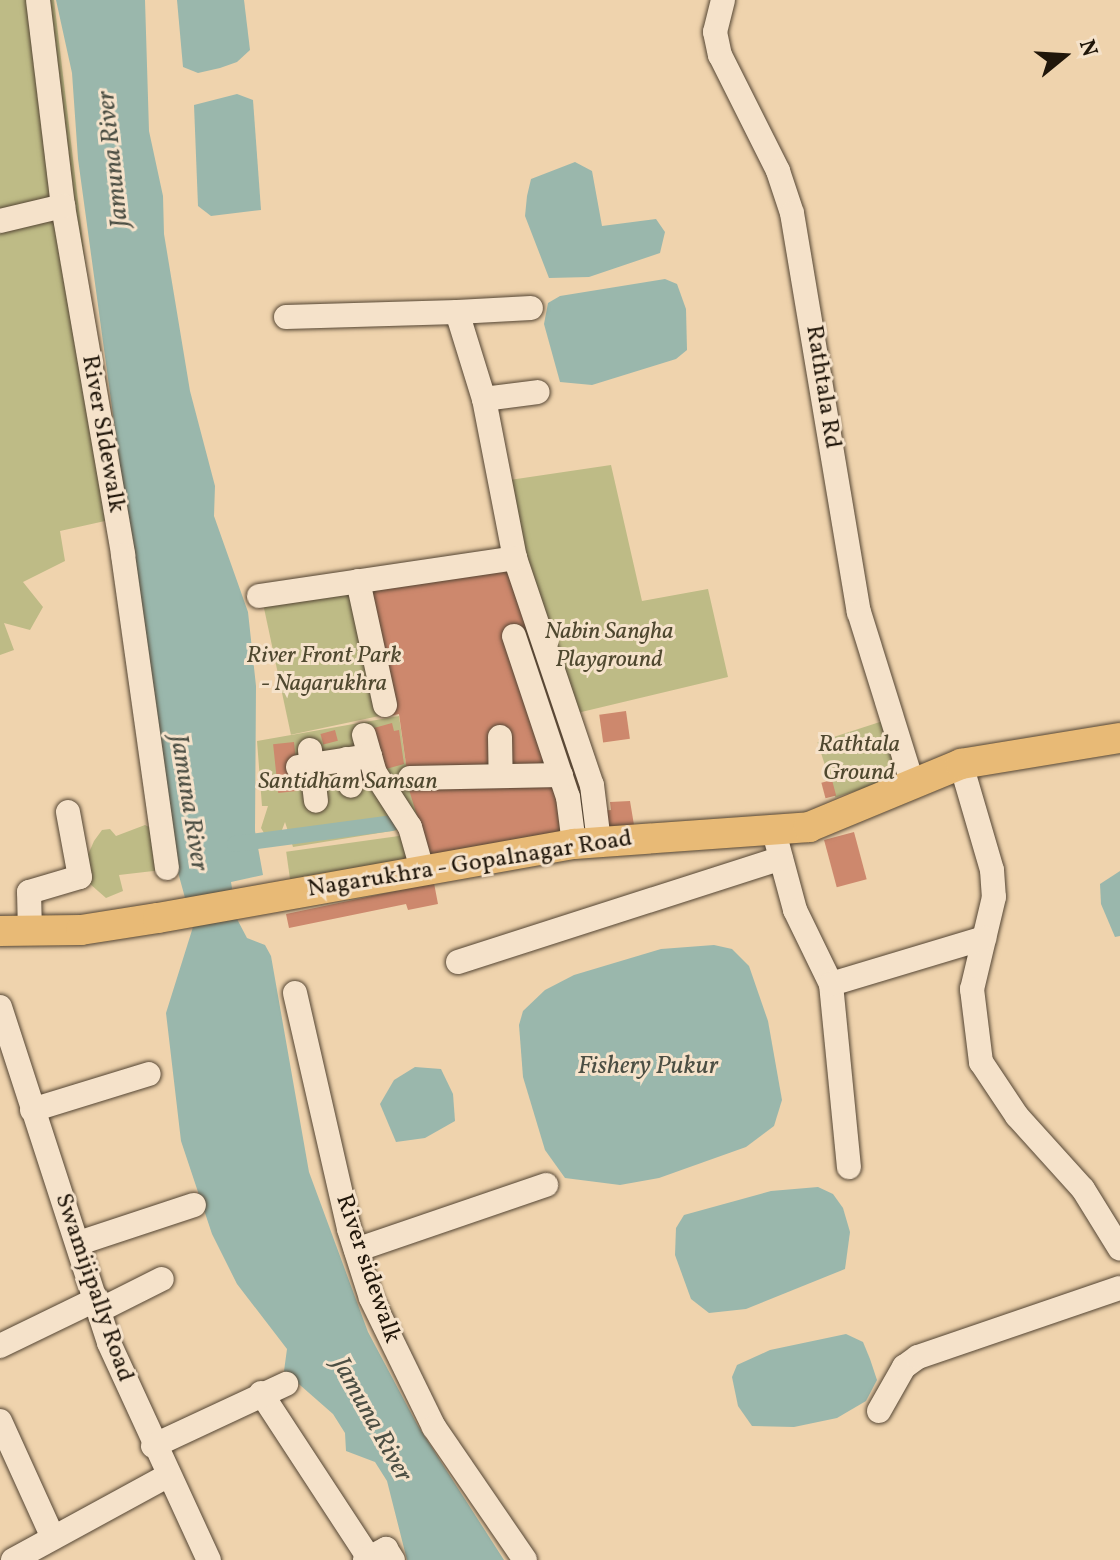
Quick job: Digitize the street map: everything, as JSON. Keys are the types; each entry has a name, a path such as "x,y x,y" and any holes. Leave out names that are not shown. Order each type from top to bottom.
{"main road":[{"name":"Nagarukhra - Gopalnagar Road","path":"0,931 30,932 158,918 422,869 587,843 777,845 912,782 961,764 1120,738"}],"street":[{"name":"River SIdewalk","path":"38,0 63,206 123,555 167,868"},
{"name":"Rathtala Rd","path":"723,0 715,32 720,55 778,171 792,213 859,612 912,782"},
{"path":"0,221 63,206"},
{"path":"286,317 531,308"},
{"path":"457,312 484,399 515,558 592,785 587,843"},
{"path":"484,399 538,392"},
{"path":"259,596 515,558"},
{"path":"358,581 385,705"},
{"path":"514,636 587,843"},
{"path":"500,737 501,776"},
{"path":"334,755 351,786"},
{"path":"316,801 334,755"},
{"path":"334,755 375,773 410,827 422,869"},
{"path":"961,764 992,870 992,907 972,989 981,1062 1017,1116 1083,1189 1120,1249"},
{"path":"410,778 561,775"},
{"path":"30,932 29,892 80,877 68,812"},
{"path":"458,962 777,845 795,910 831,984 849,1167"},
{"path":"831,984 984,938"},
{"name":"River sidewalk","path":"295,993 356,1250 394,1351 434,1427 525,1560"},
{"name":"Swamijipally Road","path":"0,1007 8,1067 32,1110 98,1305 153,1446 209,1560"},
{"path":"32,1110 149,1074"},
{"path":"356,1250 546,1185"},
{"path":"79,1243 194,1205"},
{"path":"0,1346 162,1279"},
{"path":"879,1411 904,1367 918,1357 1120,1288"},
{"path":"153,1446 261,1393 286,1384"},
{"path":"261,1393 376,1559"},
{"path":"0,1421 53,1538"},
{"path":"13,1560 167,1476"}],"green space":[{"path":"0,0 54,0 90,301 123,517 60,531 65,561 23,582 43,607 30,630 4,623 14,650 0,655"},
{"name":"Nabin Sangha Playground","path":"611,465 642,601 708,589 728,677 573,714 503,481"},
{"name":"River Front Park - Nagarukhra","path":"356,584 384,715 291,735 263,604"},
{"name":"Santidham Samsan","path":"399,716 410,792 422,826 293,847 285,822 279,838 267,838 261,828 268,806 262,806 257,741"},
{"name":"Rathtala Ground","path":"886,720 904,775 835,797 818,742"},
{"path":"145,825 151,828 162,870 119,875 123,891 106,898 90,884 87,857 94,841 102,830 110,829 116,836"},
{"path":"406,835 410,863 290,880 286,852"}],"water":[{"name":"Jamuna River","path":"56,0 145,0 149,131 163,196 164,234 190,391 215,486 214,516 248,612 256,686 255,831 263,875 231,882 237,919 247,938 265,945 271,956 309,1172 368,1332 418,1426 504,1560 407,1560 387,1481 375,1462 346,1451 345,1433 333,1414 284,1371 287,1349 237,1284 212,1234 181,1141 166,1013 193,927 173,854 78,159 72,73"},
{"path":"177,0 244,0 250,50 237,62 220,68 198,73 183,67"},
{"path":"237,94 253,100 261,210 211,216 198,206 194,105"},
{"path":"575,162 592,171 602,226 656,219 665,232 660,253 589,277 549,278 525,216 527,196 531,179"},
{"path":"665,279 677,284 686,309 687,350 676,359 592,385 560,382 544,324 548,303 560,296"},
{"path":"1120,871 1120,936 1115,937 1101,904 1100,884"},
{"name":"Fishery Pukur","path":"714,945 732,949 749,966 768,1021 782,1100 774,1126 746,1147 659,1178 620,1185 565,1178 545,1150 523,1077 519,1025 523,1011 545,990 574,975 661,949"},
{"path":"415,1067 441,1069 453,1094 455,1121 425,1138 396,1142 380,1104 394,1080"},
{"path":"818,1187 833,1194 843,1208 850,1232 845,1269 746,1309 709,1313 691,1299 675,1255 676,1228 684,1215 771,1191"},
{"path":"846,1334 863,1342 877,1380 866,1401 837,1418 794,1427 752,1426 738,1406 732,1377 737,1365 770,1350"}],"building":[{"path":"518,559 587,812 611,810 610,802 630,801 635,831 431,861 410,793 399,714 389,716 362,583"},
{"path":"626,711 630,739 603,742 599,715"},
{"path":"392,723 394,731 399,730 404,764 386,769 374,728"},
{"path":"335,730 338,741 323,745 321,734"},
{"path":"294,742 299,791 278,793 273,744"},
{"path":"832,780 836,795 826,798 821,783"},
{"path":"854,832 867,879 837,887 824,840"},
{"path":"434,883 438,904 408,910 406,904 289,928 286,914"}],"waterway":[{"path":"235,844 392,823"}]}
